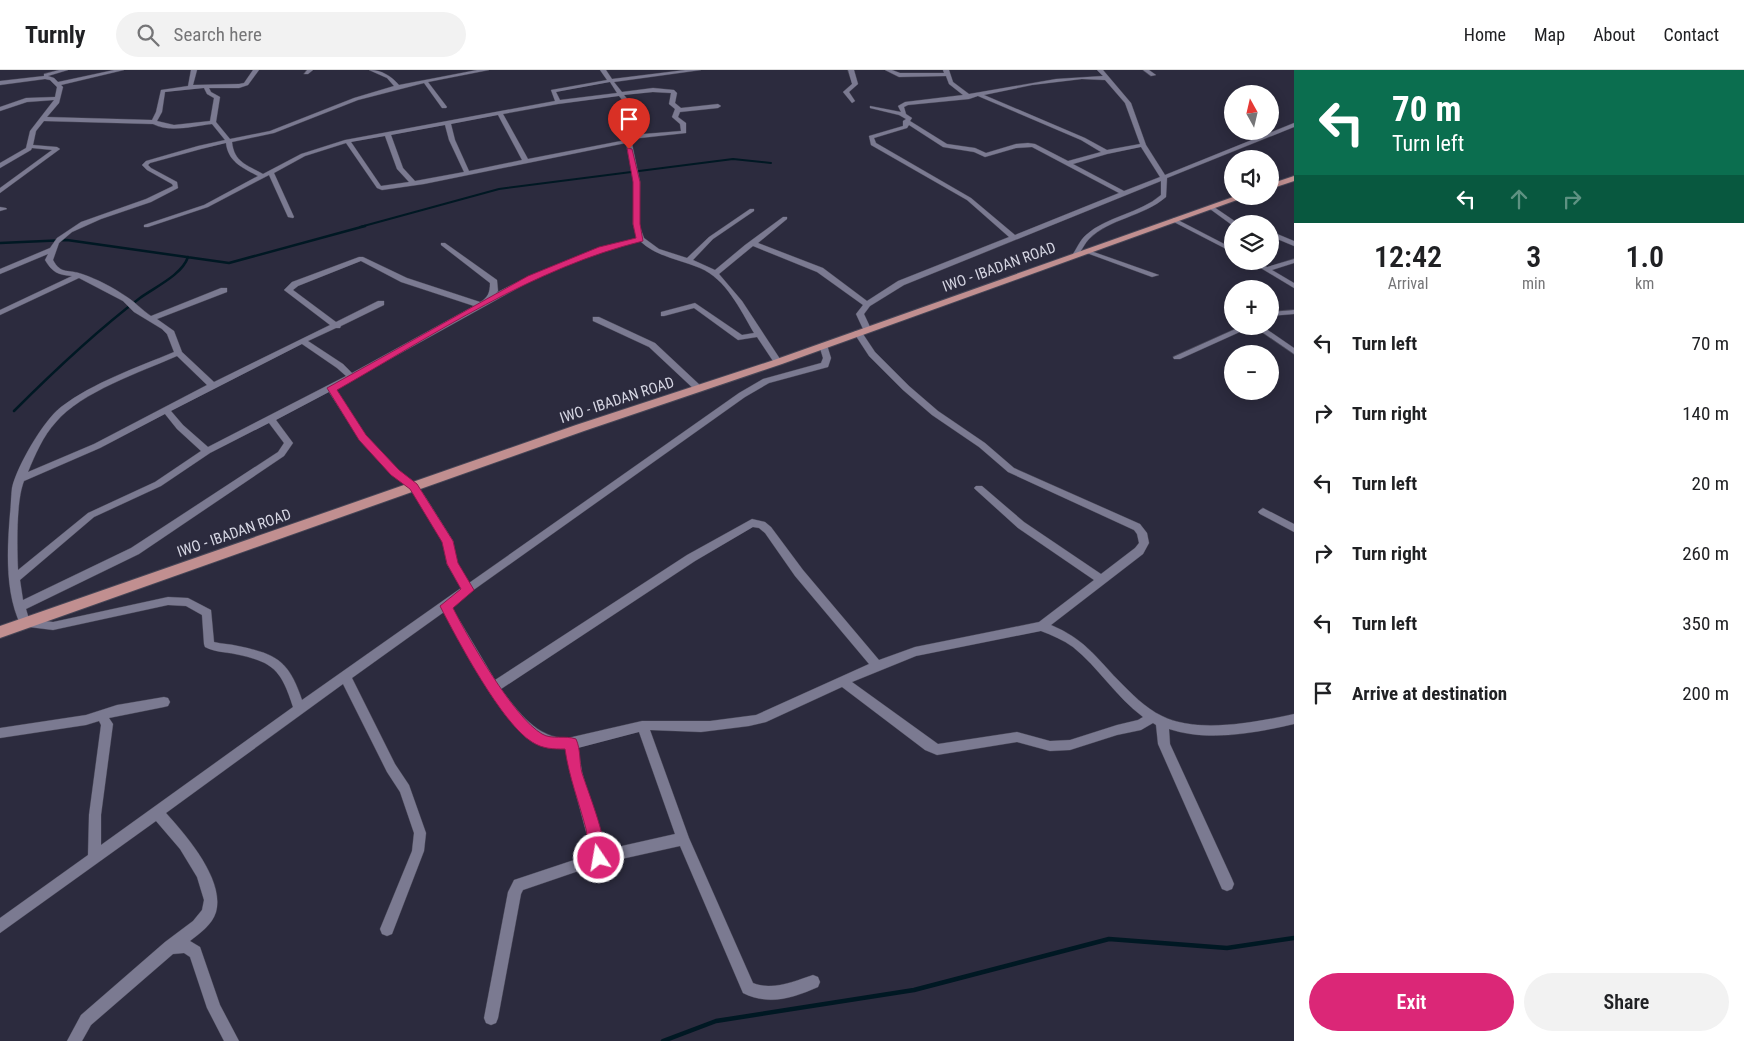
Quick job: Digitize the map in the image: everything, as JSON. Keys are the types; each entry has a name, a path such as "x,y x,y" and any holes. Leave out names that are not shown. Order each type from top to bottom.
{"main road":[{"path":"1279,184 1294,178"},
{"name":"IWO - IBADAN ROAD","path":"0,632 778,362 1081,252 1224,204"}],"street":[{"path":"0,83 65,70"},
{"path":"57,84 121,70"},
{"path":"190,87 194,70"},
{"path":"154,122 160,112 162,92 190,87 246,84 256,70"},
{"path":"372,70 389,77 399,88"},
{"path":"452,70 458,75"},
{"path":"213,386 178,353 171,333 152,318 137,310 126,299 79,275 61,273 53,267 49,260 60,238 83,224 160,196 176,187 175,183 154,173 146,164 200,147 272,132 356,100 424,81 486,70"},
{"path":"603,70 626,101 628,140 636,182 636,224 641,239 657,250 689,260 715,274 732,293 778,362"},
{"path":"558,102 553,91 611,81 698,70"},
{"path":"851,70 855,84 846,92 852,101"},
{"path":"888,70 899,75 947,72 951,83 969,97"},
{"path":"1100,70 1128,103 1143,145 1164,179 1164,196 1160,201 1094,231 1085,239 1081,252 1154,275"},
{"path":"1146,70 1153,75"},
{"path":"1058,73 1066,78"},
{"path":"0,166 26,151 30,146 33,132 57,98 60,87 45,74"},
{"path":"1025,92 1081,83 1089,77"},
{"path":"982,94 993,98 1066,78 1106,78"},
{"path":"424,81 444,107"},
{"path":"999,82 1010,92"},
{"path":"901,114 904,112 901,106 907,103 969,97 982,94 988,90 986,85"},
{"path":"206,87 209,92 217,97 213,122 229,142 230,151 236,161 263,176"},
{"path":"146,226 212,203 303,155 347,141 448,124 499,112 558,102 670,90 674,93 672,102 678,110"},
{"path":"982,94 1083,139 1106,152"},
{"path":"0,108 26,100 57,98"},
{"path":"678,110 718,106"},
{"path":"872,107 901,114 909,118 906,120 905,127 872,135 872,144 970,199 1014,238"},
{"path":"347,141 379,187 413,183 526,162 628,140 639,135 684,132 683,123 675,117 678,110"},
{"path":"499,112 526,162"},
{"path":"41,119 154,122 162,126 213,122"},
{"path":"906,120 945,146 975,150 985,155 1027,143 1125,194"},
{"path":"448,124 452,140 464,162 467,173"},
{"path":"446,606 460,633 494,687 521,724 536,738 547,743 571,743 643,726 709,726 746,722 762,718 876,666 939,646 989,638 1042,626 1139,550 1144,543 1142,533 1137,527 1011,470 982,445 935,413 906,388 872,354 862,331 860,314 867,304 881,294 915,277 1164,179 1294,125"},
{"path":"387,133 400,169 413,183"},
{"path":"1068,163 1106,152 1143,145"},
{"path":"0,191 57,149 30,146"},
{"path":"271,172 291,217"},
{"path":"1212,208 1224,216"},
{"path":"689,260 712,238 752,210"},
{"path":"715,274 747,246 753,244 786,218"},
{"path":"1174,220 1224,246"},
{"path":"1279,237 1294,244"},
{"path":"14,580 92,515 158,484 207,451 331,388 472,311 489,299 522,284 531,277 588,254 641,239"},
{"path":"443,244 494,282 494,291 489,299"},
{"path":"753,244 820,270 867,304"},
{"path":"0,272 53,249"},
{"path":"337,326 288,290 295,284 361,258 404,280 480,305"},
{"path":"1279,265 1294,261"},
{"path":"1268,270 1294,286"},
{"path":"0,313 79,275"},
{"path":"152,318 224,290"},
{"path":"20,479 88,450 167,411 243,370 381,303"},
{"path":"664,314 695,305 741,338 758,334"},
{"path":"1279,313 1294,312"},
{"path":"596,318 652,345 699,389"},
{"path":"1177,357 1228,335"},
{"path":"1270,335 1294,352"},
{"path":"304,342 340,366 351,377"},
{"path":"0,926 299,709 742,395 766,381 825,365 827,358 823,345"},
{"path":"178,353 96,390 54,417 37,442 17,487 11,564 19,607 25,622 53,626 168,601 188,602 207,613 209,644 214,647 245,652 282,666 291,681 299,709"},
{"path":"331,388 363,438 395,473 414,487 448,541 452,564 468,590"},
{"path":"167,411 180,427 207,451"},
{"path":"19,607 134,551 281,454 289,444 271,419"},
{"path":"979,488 1029,531 1102,580"},
{"path":"1263,512 1294,528"},
{"path":"494,687 691,558 752,524 762,525 768,530 799,573 876,666"},
{"path":"1042,626 1070,639 1157,719 1193,728 1225,729 1261,727 1294,719"},
{"path":"346,676 391,768 405,789 420,833 418,851 387,929"},
{"path":"842,681 937,750 1017,737 1050,746 1070,745 1157,719"},
{"path":"0,733 102,716 117,710 164,702"},
{"path":"94,858 95,815 107,724 102,716"},
{"path":"1157,719 1164,744 1227,884"},
{"path":"643,726 683,839 748,988 754,992 770,994 813,982"},
{"path":"571,743 575,771 593,828 599,858"},
{"path":"74,1041 86,1020 209,912 211,901 210,889 182,838 157,813"},
{"path":"491,1018 515,892 519,885 599,858 683,839"},
{"path":"170,947 186,946 195,952 214,1008 232,1041"}],"waterway":[{"path":"360,227 499,189 733,159 771,163"},
{"path":"188,257 229,263 365,226"},
{"path":"0,243 67,240 188,257"},
{"path":"14,411 107,324 140,298 174,275 188,257"},
{"path":"663,1041 716,1021 914,990 1109,939 1227,948 1294,938"}],"route":[{"path":"599,858 593,828 575,771 571,743 547,743 536,738 521,724 494,687 460,633 446,606 468,590 452,564 448,541 414,487 395,473 375,453 344,410 331,388 472,311 489,299 522,284 531,277 602,249 641,239 636,224 636,182 629,149"}]}
